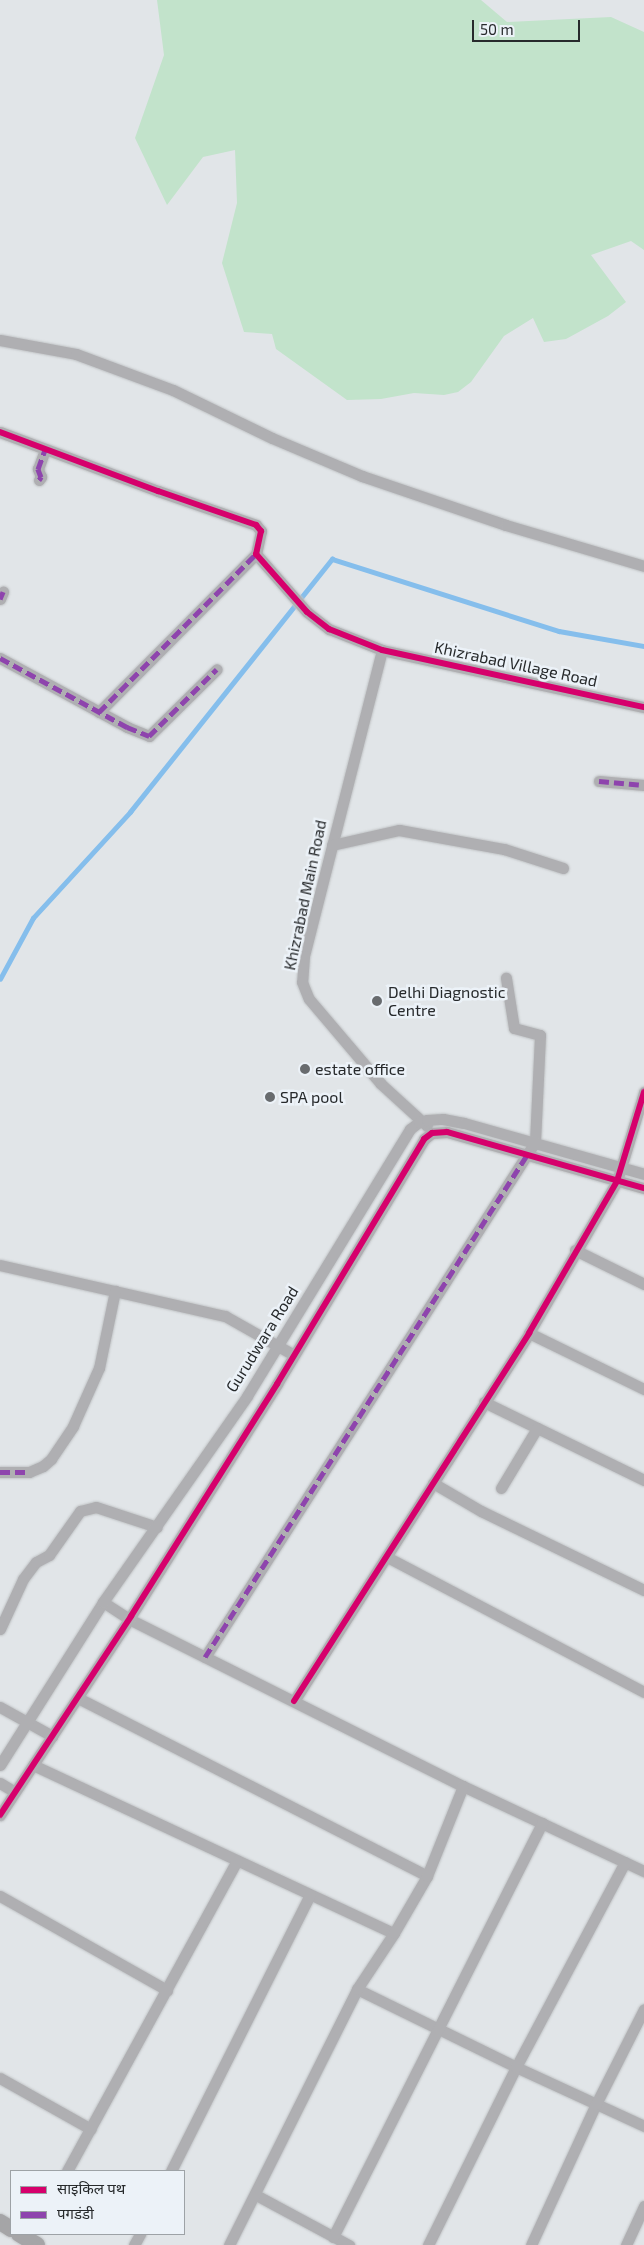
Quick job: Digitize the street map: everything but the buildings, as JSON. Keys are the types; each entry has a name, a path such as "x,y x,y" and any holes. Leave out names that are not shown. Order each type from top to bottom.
{"street":[{"path":"0,340 76,354 173,390 272,438 362,476 506,525 644,566"},
{"path":"0,432 45,450 256,525 261,531 256,554 99,712"},
{"path":"39,480 38,469 45,450"},
{"name":"Khizrabad Village Road","path":"256,554 307,612 329,629 382,650 644,707"},
{"name":"Khizrabad Main Road","path":"382,650 304,956 302,982 305,992 381,1084 423,1121 432,1133"},
{"path":"0,658 126,727 149,736 217,669"},
{"path":"599,781 644,785"},
{"path":"332,845 400,830 504,849 563,868"},
{"path":"205,1657 535,1142 540,1035 514,1028 506,978"},
{"path":"294,1701 529,1333 575,1250 617,1181 644,1092"},
{"path":"423,1121 443,1119 464,1123 644,1174"},
{"name":"Gurudwara Road","path":"0,1765 103,1602 247,1396 402,1140 410,1129 423,1121"},
{"path":"0,1815 129,1619 294,1355 424,1139 432,1133 447,1132 644,1188"},
{"path":"575,1250 644,1284"},
{"path":"0,1265 225,1316 294,1355"},
{"path":"0,1472 29,1472 43,1466 52,1459 73,1426 99,1368 115,1291"},
{"path":"529,1333 644,1389"},
{"path":"484,1402 644,1480"},
{"path":"501,1488 537,1428"},
{"path":"433,1483 481,1511 644,1590"},
{"path":"0,1629 23,1580 36,1562 49,1555 80,1511 96,1507 157,1527"},
{"path":"386,1558 644,1692"},
{"path":"103,1602 129,1619 463,1786 644,1871"},
{"path":"78,1698 427,1876"},
{"path":"0,1707 52,1736"},
{"path":"33,1766 394,1933"},
{"path":"0,1783 15,1792"},
{"path":"229,2245 256,2195 357,1989 394,1933 427,1876 463,1786"},
{"path":"333,2237 542,1823"},
{"path":"67,2170 91,2129 237,1860"},
{"path":"428,2245 516,2067 625,1862"},
{"path":"172,2170 310,1895"},
{"path":"0,1896 167,1990"},
{"path":"357,1989 516,2067 644,2126"},
{"path":"531,2245 596,2104 644,2009"},
{"path":"0,2078 91,2129"},
{"path":"256,2195 349,2245"},
{"path":"626,2245 644,2206"}],"green space":[{"path":"157,0 481,0 507,22 611,17 644,32 644,250 631,241 591,255 626,302 608,316 566,339 544,342 533,318 504,336 471,382 458,392 444,395 414,393 381,399 347,400 276,349 272,334 244,332 222,263 237,203 235,150 203,157 167,205 135,138 164,55"}],"waterway":[{"path":"0,979 33,918 130,812 332,559 559,631 644,646"}],"marked path":[{"path":"39,480 41,477 38,469 45,450"},
{"path":"99,712 256,554"},
{"path":"0,599 3,592"},
{"path":"0,658 127,727 149,736 217,669"},
{"path":"599,781 644,785"},
{"path":"205,1657 527,1155"},
{"path":"0,1472 29,1472"}],"cycle path":[{"path":"0,432 158,491 256,525 261,531 256,554 307,612 329,629 382,650 644,707"},
{"path":"294,1701 529,1333 617,1181 644,1092"},
{"path":"0,1815 131,1616 277,1384 424,1139 432,1133 447,1132 644,1188"}],"place":[{"name":"Delhi Diagnostic Centre","path":"377,1001"},
{"name":"estate office","path":"305,1069"},
{"name":"SPA pool","path":"270,1097"}]}
